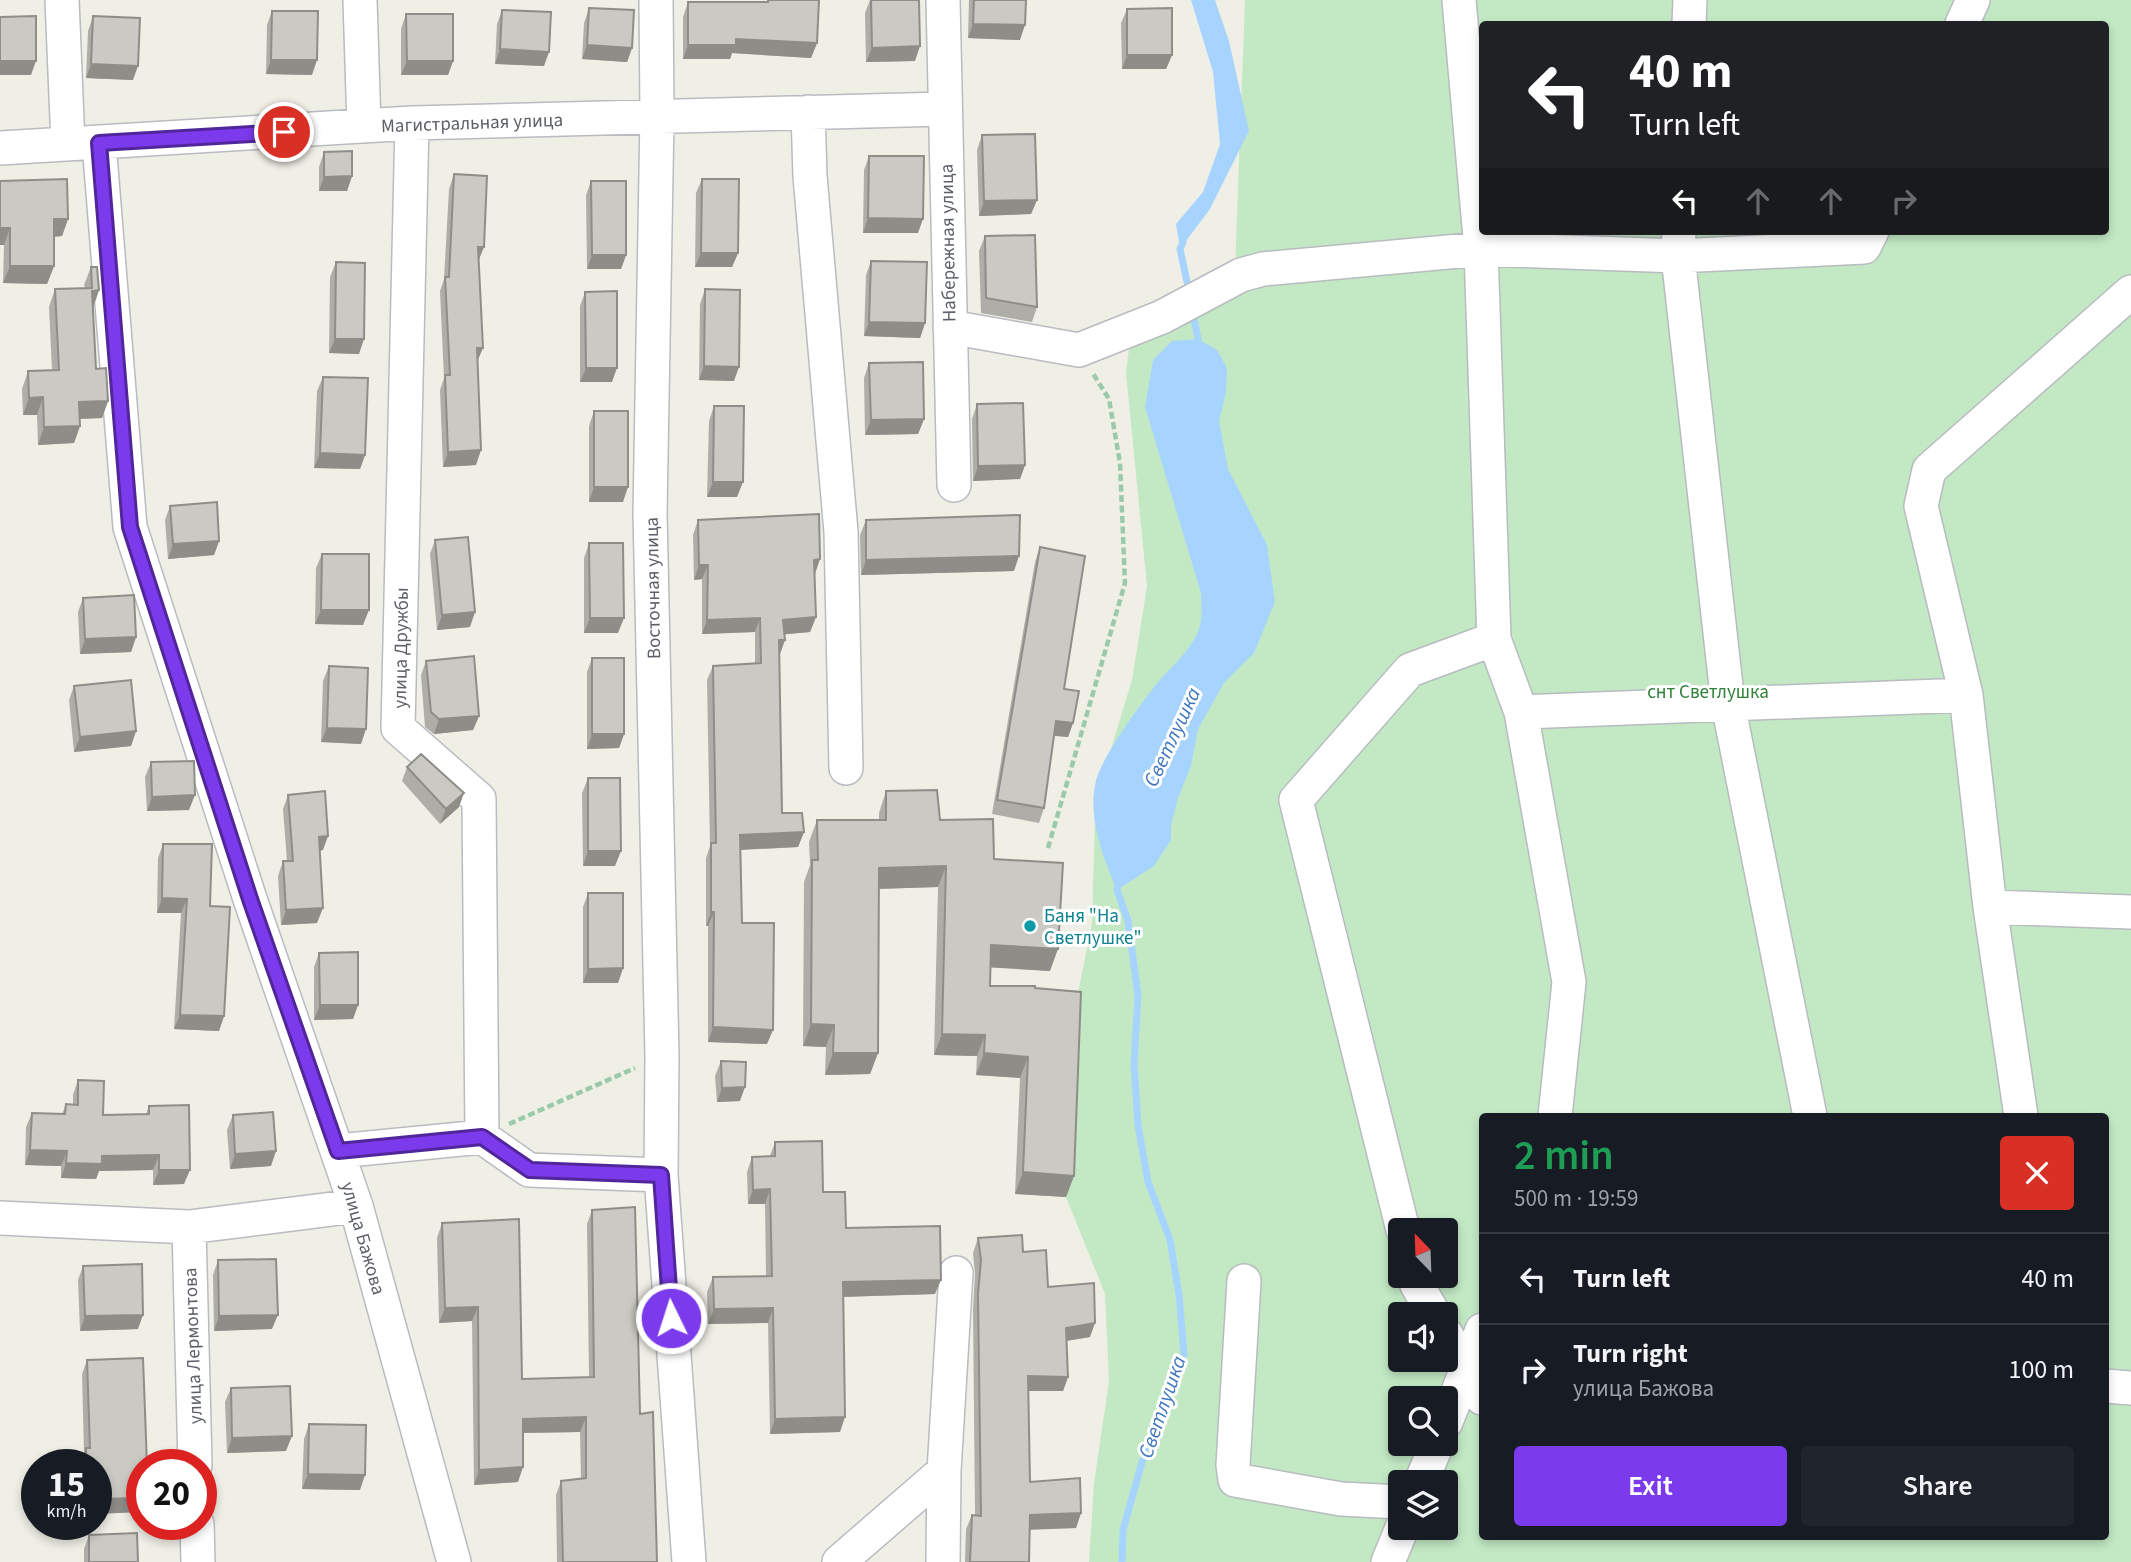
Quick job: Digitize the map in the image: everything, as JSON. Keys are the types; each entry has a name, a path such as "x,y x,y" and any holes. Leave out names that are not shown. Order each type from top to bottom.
{"street":[{"name":"улица Бажова","path":"62,0 83,143 130,527 250,899 356,1206 454,1562"},
{"path":"360,0 364,126"},
{"name":"Восточная улица","path":"656,0 657,116 650,513 662,1056 661,1175 689,1562"},
{"name":"Набережная улица","path":"943,0 954,485"},
{"path":"1459,0 1479,226"},
{"path":"1689,21 1690,0"},
{"path":"1963,21 1972,0"},
{"name":"Магистральная улица","path":"0,148 412,123 944,109"},
{"path":"808,112 810,176 841,532 846,768"},
{"name":"улица Дружбы","path":"412,123 398,728 479,799 482,1137"},
{"path":"1480,235 1494,639 1521,712 1569,982 1555,1113"},
{"path":"950,327 1079,350 1162,317 1241,275 1263,269 1481,249 1678,244 1864,247 1870,235"},
{"path":"1678,244 1728,705 1809,1113"},
{"path":"2021,1113 1990,907 1966,695 1921,506 1929,470 2131,292"},
{"path":"1400,1218 1296,800 1410,670 1494,639"},
{"path":"1521,712 1966,695"},
{"path":"1990,907 2131,912"},
{"path":"338,1151 482,1137 530,1170 661,1175"},
{"path":"0,1218 189,1227 356,1206"},
{"name":"улица Лермонтова","path":"189,1227 195,1449"},
{"path":"943,1562 944,1471 956,1273"},
{"path":"1244,1282 1233,1465 1236,1480 1341,1499 1388,1501"},
{"path":"1458,1406 1475,1384 1479,1353"},
{"path":"1458,1355 1475,1384"},
{"path":"2109,1386 2131,1388"},
{"path":"839,1562 944,1471"},
{"path":"197,1540 198,1562"},
{"path":"1388,1562 1397,1540"}],"path":[{"path":"1048,848 1125,583 1120,463 1109,399 1079,350"},
{"path":"482,1137 662,1056"}],"green space":[{"name":"снт Светлушка","path":"1245,0 2131,0 2131,1562 1089,1562 1094,1483 1109,1381 1105,1294 1066,1197 1074,1013 1092,924 1096,780 1110,752 1132,680 1147,586 1126,373 1129,348 1191,304 1234,298"}],"water":[{"path":"1191,0 1215,0 1229,41 1249,131 1210,209 1180,249 1176,224 1203,192 1220,144 1213,72"},
{"path":"1198,339 1217,350 1227,368 1226,392 1219,421 1228,469 1267,545 1275,602 1254,653 1224,683 1198,729 1191,766 1178,798 1171,826 1171,840 1154,866 1117,890 1095,823 1096,781 1123,730 1190,645 1201,620 1201,593 1145,407 1153,360 1172,341"}],"building":[{"path":"819,0 817,43 736,39 736,45 688,45 688,2"},
{"path":"871,0 919,0 920,46 872,48"},
{"path":"974,0 1026,0 1025,25 973,24"},
{"path":"589,8 634,10 632,48 587,45"},
{"path":"1172,8 1172,55 1127,55 1127,9"},
{"path":"502,10 551,12 549,52 500,49"},
{"path":"272,11 318,11 317,60 271,60"},
{"path":"406,14 453,14 453,61 407,61"},
{"path":"36,16 36,61 0,61 0,17"},
{"path":"93,16 140,18 138,66 91,64"},
{"path":"1035,134 1037,200 984,201 982,135"},
{"path":"352,151 352,176 324,177 324,152"},
{"path":"869,156 924,156 923,219 868,218"},
{"path":"454,174 487,176 484,247 478,247 483,348 477,348 481,450 448,452 445,375 450,375 445,277 449,277"},
{"path":"67,179 68,219 54,219 54,266 10,266 10,228 0,228 0,181"},
{"path":"702,179 739,179 738,253 701,253"},
{"path":"591,181 626,181 626,255 592,255"},
{"path":"1035,235 1037,307 986,298 985,236"},
{"path":"871,261 927,262 925,323 869,322"},
{"path":"336,262 365,263 364,339 335,339"},
{"path":"91,267 97,267 99,290 92,291 96,369 106,368 108,401 79,402 80,426 44,427 43,397 29,398 28,371 59,370 55,289 92,288"},
{"path":"705,289 740,290 739,367 704,366"},
{"path":"617,291 617,368 586,368 585,292"},
{"path":"923,362 924,419 871,420 869,363"},
{"path":"323,377 368,378 365,455 320,453"},
{"path":"1023,403 1025,465 978,466 977,404"},
{"path":"714,406 744,406 743,482 713,482"},
{"path":"594,411 628,411 628,487 594,487"},
{"path":"217,502 219,541 173,544 170,506"},
{"path":"819,514 820,559 814,560 816,617 783,620 785,640 779,640 782,813 802,813 804,832 740,835 742,923 774,923 773,1030 713,1027 714,912 711,912 711,843 716,843 713,666 761,663 760,618 707,620 708,565 699,565 698,520"},
{"path":"1020,515 1019,556 866,560 866,520"},
{"path":"468,537 475,612 442,615 435,540"},
{"path":"589,543 623,543 624,618 590,618"},
{"path":"1040,547 1085,556 1064,689 1079,691 1073,723 1056,721 1044,808 997,800"},
{"path":"322,554 369,554 369,610 321,610"},
{"path":"134,595 136,637 85,639 83,598"},
{"path":"474,656 479,716 439,719 431,712 426,661"},
{"path":"592,658 624,658 624,734 592,734"},
{"path":"329,666 368,668 366,729 327,728"},
{"path":"131,680 136,731 80,737 74,686"},
{"path":"421,754 464,793 446,809 407,767"},
{"path":"194,761 195,795 152,797 151,762"},
{"path":"588,778 620,778 621,851 588,851"},
{"path":"937,790 940,820 993,819 994,859 1063,863 1058,949 991,945 990,986 1035,986 1081,992 1074,1176 1023,1172 1028,1057 984,1053 985,1035 942,1034 946,866 879,868 878,1053 833,1053 834,1025 811,1024 812,860 818,860 817,820 886,820 886,791"},
{"path":"325,791 328,836 319,837 323,908 286,910 283,861 293,861 288,795"},
{"path":"163,844 212,844 210,906 230,907 224,1016 180,1015 187,899 162,898"},
{"path":"588,893 623,893 623,968 588,969"},
{"path":"358,952 358,1005 320,1005 319,953"},
{"path":"721,1061 746,1062 745,1087 722,1088"},
{"path":"78,1080 104,1081 103,1115 149,1114 149,1106 189,1105 190,1170 159,1170 159,1155 102,1156 102,1164 66,1163 67,1151 30,1150 32,1113 65,1114 66,1104 78,1105"},
{"path":"273,1112 276,1151 235,1154 233,1115"},
{"path":"822,1141 823,1192 845,1192 846,1228 940,1226 941,1280 843,1282 845,1417 775,1419 773,1308 714,1309 713,1277 772,1276 770,1189 753,1190 752,1157 775,1156 775,1142"},
{"path":"635,1207 640,1414 653,1412 657,1562 563,1562 561,1481 586,1478 586,1417 523,1419 523,1467 479,1470 478,1307 445,1308 442,1223 519,1219 522,1379 594,1377 592,1210"},
{"path":"1022,1235 1023,1252 1046,1250 1048,1287 1094,1283 1095,1323 1066,1328 1068,1377 1028,1376 1030,1482 1080,1478 1081,1513 1030,1515 1029,1562 970,1562 972,1515 981,1516 978,1294 981,1260 978,1238"},
{"path":"276,1259 278,1315 219,1316 218,1260"},
{"path":"142,1264 143,1315 85,1316 83,1266"},
{"path":"143,1358 146,1449 126,1449 126,1498 112,1499 112,1449 86,1449 90,1448 87,1360"},
{"path":"290,1386 292,1436 232,1438 231,1388"},
{"path":"309,1424 366,1425 365,1475 308,1474"},
{"path":"126,1533 126,1540 137,1540 138,1562 89,1562 89,1540 112,1540 112,1534"}],"waterway":[{"name":"Светлушка","path":"1183,242 1180,249 1189,291"},
{"name":"Светлушка","path":"1192,309 1198,339 1196,346"},
{"name":"Светлушка","path":"1119,881 1117,890 1128,921 1138,995 1134,1065 1138,1125 1148,1182 1170,1240 1179,1295 1184,1354 1142,1462 1123,1530 1122,1562"}],"place":[{"name":"Баня \"На Светлушке\"","path":"1030,926"}],"route":[{"path":"284,132 99,143 130,527 250,899 338,1151 482,1137 530,1170 661,1175 671,1318"}]}
